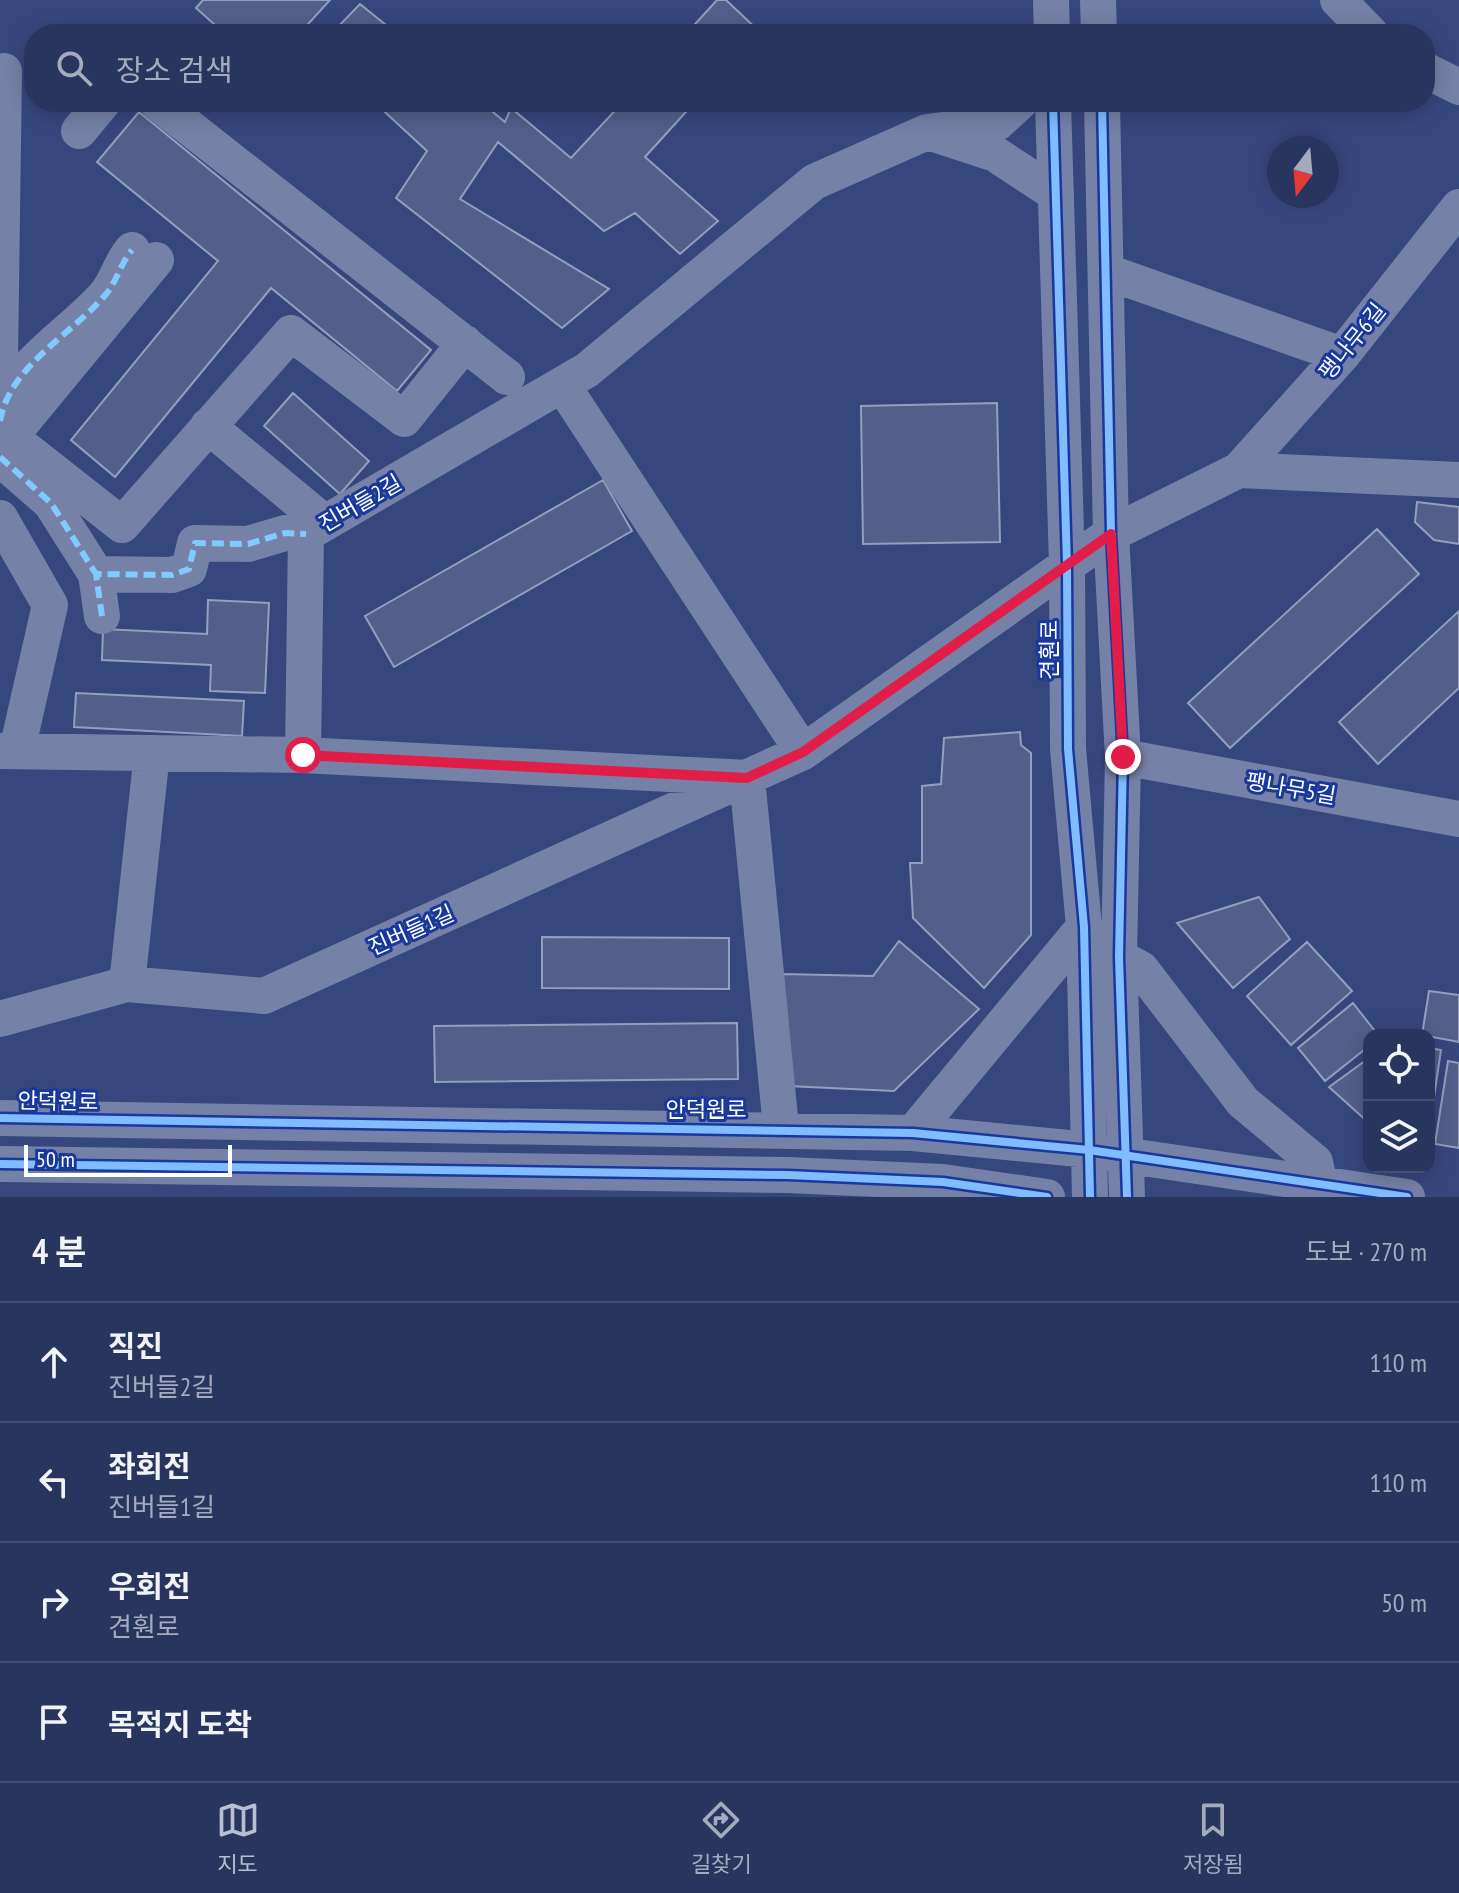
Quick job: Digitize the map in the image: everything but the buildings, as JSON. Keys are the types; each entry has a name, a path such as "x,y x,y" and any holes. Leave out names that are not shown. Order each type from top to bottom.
{"street":[{"path":"1051,0 1052,24"},
{"path":"1098,0 1099,24"},
{"path":"1338,0 1361,24"},
{"path":"0,72 4,71 0,358"},
{"path":"1435,75 1459,87"},
{"path":"79,131 95,112"},
{"path":"170,112 507,377"},
{"path":"991,138 1012,112"},
{"name":"견훤로","path":"1053,112 1067,565 1068,749 1084,927 1090,1197"},
{"path":"1102,112 1111,534 1123,757 1119,957 1127,1197"},
{"path":"803,752 563,386 587,370 814,182 927,132 991,138 1056,194"},
{"name":"팽나무6길","path":"1111,534 1239,470 1342,355 1459,207"},
{"path":"0,421 4,400 20,378 144,255 10,437 122,525 291,333 404,419 465,343"},
{"path":"1107,272 1342,355"},
{"name":"진버들2길","path":"303,755 316,528 563,386"},
{"path":"208,426 316,528"},
{"path":"0,457 51,503 96,574 102,616"},
{"name":"팽나무6길","path":"1239,470 1459,480"},
{"path":"0,518 50,605 8,750 303,755 747,778 781,1128"},
{"path":"96,574 172,575 189,569 195,543 248,544 316,528"},
{"name":"진버들1길","path":"0,1019 127,984 264,996 803,752 1111,534"},
{"path":"127,984 152,753"},
{"name":"팽나무5길","path":"1123,757 1459,819"},
{"path":"913,1133 1084,927"},
{"path":"1119,957 1141,969 1243,1102 1315,1162 1319,1181"},
{"name":"안덕원로","path":"0,1118 781,1128 913,1133 1089,1150 1319,1181 1407,1197"},
{"path":"595,1185 600,1127"},
{"path":"0,1164 595,1185 788,1175 921,1189 1047,1197"}],"marked path":[{"path":"0,421 16,383 107,293 132,250"},
{"path":"0,457 51,503 96,574"},
{"path":"102,616 96,574 172,575 189,569 195,543 248,544 285,533 306,534"}],"cycle path":[{"path":"1053,112 1067,565 1068,749 1084,927 1090,1197"},
{"path":"1102,112 1111,534 1123,757 1119,957 1127,1197"},
{"path":"0,1118 913,1133 1089,1150 1407,1197"},
{"path":"0,1164 788,1175 943,1182 1047,1197"}],"route":[{"path":"303,755 747,778 803,752 1111,534 1123,757"}]}
